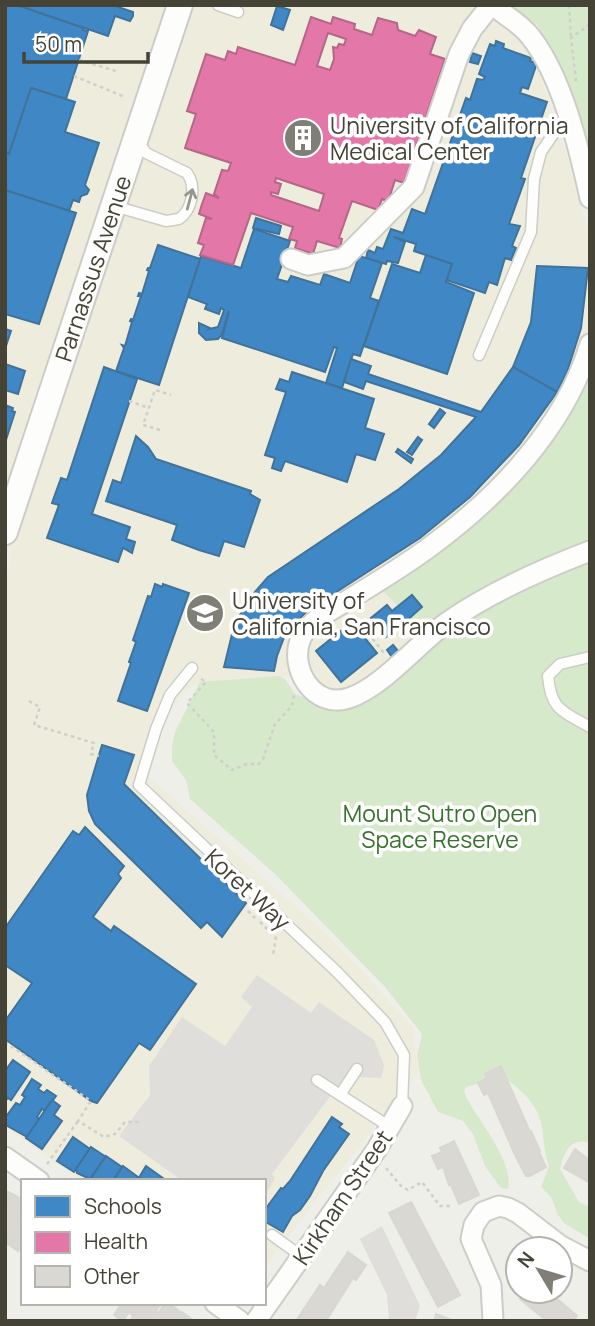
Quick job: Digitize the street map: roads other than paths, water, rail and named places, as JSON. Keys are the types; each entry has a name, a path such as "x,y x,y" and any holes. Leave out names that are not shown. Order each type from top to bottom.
{"street":[{"name":"Parnassus Avenue","path":"5,532 180,5"},
{"path":"291,259 309,265 344,258 414,187 459,54 472,29 492,5 530,35 544,58 577,143 590,198"},
{"path":"590,344 580,374 562,408 537,444 510,475 431,546 314,621 302,636 297,654 301,676 312,690 320,695 342,700 364,691 436,631 470,608 514,583 590,551"},
{"name":"Kirkham Street","path":"256,1321 377,1149 402,1106"},
{"path":"5,1157 37,1179"},
{"path":"493,1321 491,1285 471,1240 474,1225 483,1212 499,1206 518,1213 561,1246 590,1261"},
{"path":"218,1305 240,1321"}],"lane":[{"path":"218,5 238,12"},
{"path":"479,355 531,232 534,179 541,152 564,106"},
{"path":"113,206 173,221 184,216 193,194 192,179 187,173 146,153 136,137"},
{"path":"590,657 560,664 548,676 550,694 557,707 590,727"},
{"name":"Koret Way","path":"192,668 170,695 156,729 139,785 337,972 386,1022 404,1055 402,1106"},
{"path":"340,1095 357,1069"},
{"path":"317,1080 390,1127"},
{"path":"272,1234 301,1256"}],"place":[{"name":"University of California Medical Center","path":"303,138"},
{"name":"University of California, San Francisco","path":"205,613"}],"park label":[{"name":"Mount Sutro Open Space Reserve","path":"440,826"}]}
